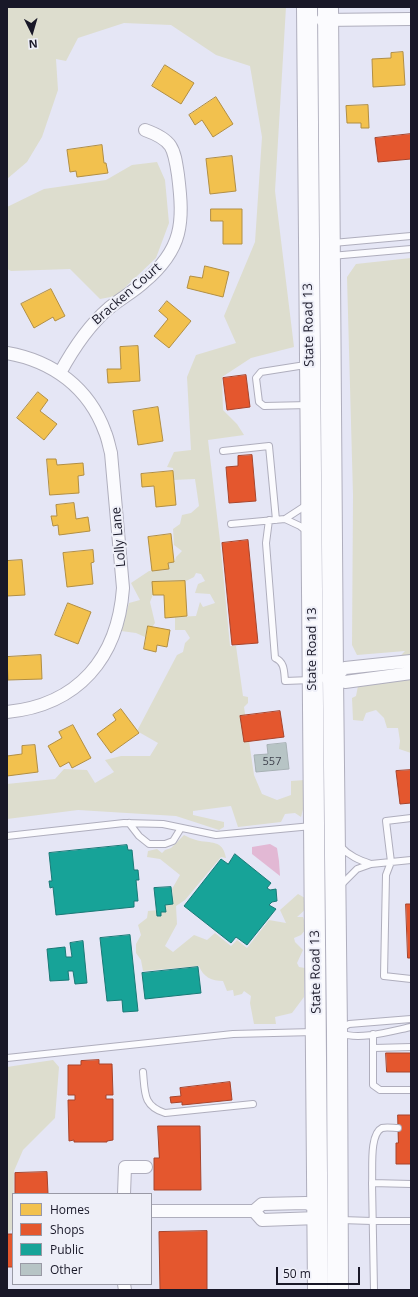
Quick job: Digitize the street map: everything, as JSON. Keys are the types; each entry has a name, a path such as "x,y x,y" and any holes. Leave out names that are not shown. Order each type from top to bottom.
{"main road":[{"name":"State Road 13","path":"307,13 314,825 338,1220 338,1290"},
{"name":"State Road 13","path":"318,1290 318,1213 336,891 328,13"},
{"path":"310,332 320,370 321,391 325,397 332,400"},
{"path":"310,407 315,410 321,423 321,432 332,491"},
{"path":"318,1213 326,1210 338,1220"}],"street":[{"path":"307,13 328,13 411,19"},
{"name":"Bracken Court","path":"60,373 69,355 94,322 109,308 143,283 159,268 167,260 174,244 179,227 181,210 175,155 171,146 164,139 145,130"},
{"name":"Lolly Lane","path":"7,353 33,359 60,373 76,387 90,403 102,426 111,453 114,476 123,588 122,606 118,624 112,640 93,670 64,695 50,702 36,708 7,712"},
{"path":"312,680 333,677 345,668 411,661"},
{"path":"333,677 345,682 411,673"},
{"path":"124,1193 125,1167 146,1167"},
{"path":"152,1211 254,1211 262,1204 306,1203 318,1213"}],"lane":[{"path":"330,250 411,236"},
{"path":"330,250 411,249"},
{"path":"310,365 261,372 256,378 259,402 264,406 310,407"},
{"path":"223,451 269,446 276,520"},
{"path":"231,524 285,519 311,502"},
{"path":"285,519 300,526 311,534"},
{"path":"269,520 266,543 275,658 280,660 283,664 285,681 312,680"},
{"path":"411,818 386,820 391,862 386,875 384,976 411,979"},
{"path":"7,836 129,823 163,824 216,835 314,825"},
{"path":"129,823 139,836 149,844 166,844 173,841 181,828"},
{"path":"335,841 347,853 371,864"},
{"path":"336,891 357,869 371,864 411,860"},
{"path":"327,1032 348,1024 411,1019"},
{"path":"7,1058 233,1034 327,1032 348,1036 373,1034 411,1027"},
{"path":"373,1034 373,1085 380,1090 411,1090"},
{"path":"374,1048 411,1047"},
{"path":"142,1072 145,1094 149,1104 154,1110 165,1113 253,1104"},
{"path":"374,1290 372,1221 373,1144 377,1133 383,1128 398,1128"},
{"path":"372,1183 411,1184"},
{"path":"338,1220 411,1221"}],"shaded area":[{"path":"7,7 286,7 275,191 294,347 251,358 222,377 223,410 237,424 244,435 208,440 220,541 230,646 236,646 243,696 248,697 248,703 244,707 254,775 262,794 277,800 291,795 291,781 305,780 305,802 301,817 295,813 285,814 281,822 238,827 231,806 193,811 193,815 224,822 224,827 219,830 176,816 78,810 7,819 7,784 55,779 64,769 87,770 95,783 114,772 105,760 121,756 150,756 158,743 137,731 177,655 183,652 185,643 190,638 185,630 175,630 175,617 196,616 200,602 203,607 215,603 210,594 195,593 198,584 205,581 201,574 196,573 194,577 180,584 154,592 150,602 155,623 145,637 136,633 121,631 129,603 140,600 131,583 149,571 169,570 169,563 175,561 176,557 182,551 174,545 173,529 180,524 182,515 191,513 199,506 195,479 174,480 173,468 167,467 174,452 191,450 187,377 196,355 236,343 224,316 255,242 262,137 250,66 216,55 171,25 124,23 78,38 66,61 56,59 58,90 42,137 27,162 7,179"},
{"path":"157,162 165,180 169,223 156,258 116,296 100,299 70,269 11,271 7,269 7,207 44,189 106,180 132,165"},
{"path":"411,258 411,753 399,749 400,741 398,728 387,728 384,718 376,710 366,713 363,721 353,720 352,698 356,696 358,686 374,684 405,651 357,655 352,645 353,495 347,277 356,264"},
{"path":"184,835 194,840 216,843 222,848 226,858 221,857 185,900 176,906 177,924 165,946 173,952 194,935 207,940 215,933 231,946 237,940 247,948 269,920 286,923 280,910 298,894 305,898 307,908 297,917 303,917 307,928 301,935 294,938 295,942 303,950 297,963 299,967 305,968 304,997 292,1013 275,1017 276,1024 254,1024 250,1003 251,996 244,991 242,994 234,996 233,990 227,991 223,981 208,978 199,966 143,971 141,960 136,953 136,944 141,935 138,925 147,918 148,911 159,910 162,902 173,899 172,889 180,875 160,859 147,857 148,851 157,849 162,853 171,848"},
{"path":"270,844 277,848 280,876 252,854 252,847"},
{"path":"53,1060 59,1067 55,1118 23,1150 14,1171 14,1193 12,1193 12,1229 9,1233 7,1233 7,1067"}],"building: Homes":[{"path":"403,52 405,85 373,87 372,59 391,58 391,53"},
{"path":"165,65 194,83 181,104 152,86"},
{"path":"216,97 233,124 213,137 202,120 195,125 189,115"},
{"path":"368,105 369,128 361,128 361,123 347,123 346,106"},
{"path":"102,145 104,163 106,163 108,173 77,177 76,171 70,172 67,150"},
{"path":"232,156 236,191 210,194 206,159"},
{"path":"211,209 242,209 242,244 223,244 223,221 211,221"},
{"path":"205,266 229,272 223,297 187,288 190,276 202,278"},
{"path":"51,289 65,316 55,321 53,317 34,328 21,304"},
{"path":"167,301 191,321 169,348 154,336 168,319 159,311"},
{"path":"138,346 140,381 108,383 107,369 121,369 120,347"},
{"path":"38,392 48,400 40,411 57,424 44,440 17,418"},
{"path":"158,407 163,441 138,445 133,411"},
{"path":"47,459 56,459 57,465 83,463 84,475 78,476 79,493 50,495"},
{"path":"173,471 176,505 156,507 154,486 142,487 141,474"},
{"path":"74,503 76,519 88,517 90,531 59,535 58,525 53,526 51,516 57,516 56,505"},
{"path":"171,534 174,562 168,563 169,569 152,571 148,537"},
{"path":"93,550 94,562 91,563 93,584 67,587 63,553"},
{"path":"22,560 25,595 7,596 7,561"},
{"path":"185,581 187,616 165,618 164,595 153,595 152,582"},
{"path":"68,603 91,612 78,644 55,635"},
{"path":"148,626 170,630 167,647 157,645 156,652 144,649"},
{"path":"41,655 42,679 8,680 7,657"},
{"path":"121,709 139,733 111,753 97,734 116,720 113,715"},
{"path":"73,725 91,758 72,768 69,762 60,767 48,746 62,738 59,732"},
{"path":"35,745 38,772 7,776 7,756 22,754 22,746"}],"building: Shops":[{"path":"411,134 411,159 378,162 375,138"},
{"path":"246,375 250,407 227,410 223,378"},
{"path":"252,455 256,501 229,503 226,467 238,466 238,456"},
{"path":"248,540 258,643 232,645 222,543"},
{"path":"280,711 284,737 244,742 240,716"},
{"path":"411,770 411,803 400,804 396,771"},
{"path":"406,904 411,904 411,958 408,958"},
{"path":"386,1053 411,1053 411,1072 387,1072"},
{"path":"99,1060 99,1064 112,1064 113,1095 106,1095 106,1099 113,1099 113,1140 107,1142 69,1141 68,1100 75,1100 75,1095 68,1095 68,1065 81,1065 81,1061"},
{"path":"230,1082 232,1100 182,1105 182,1102 171,1103 170,1097 181,1096 180,1088"},
{"path":"398,1115 411,1115 411,1164 396,1164"},
{"path":"158,1126 200,1126 201,1190 154,1190 154,1158 159,1158"},
{"path":"47,1172 48,1193 15,1193 15,1173"},
{"path":"207,1231 207,1290 160,1290 159,1232"},
{"path":"7,1234 12,1234 12,1267 7,1267"}],"building: Public":[{"path":"127,845 128,850 132,850 134,870 138,870 139,880 136,880 138,901 134,901 134,907 56,915 53,887 50,888 49,881 52,881 49,853"},
{"path":"235,854 271,883 267,888 270,890 276,889 277,901 272,902 269,905 276,909 247,945 236,937 231,943 184,906 221,859 228,864"},
{"path":"171,887 173,904 165,905 166,912 161,912 161,916 157,916 154,888"},
{"path":"130,935 138,1011 123,1012 122,1000 107,1001 100,938"},
{"path":"83,941 87,983 75,984 73,971 68,971 69,980 50,981 47,949 65,947 66,957 72,957 70,943"},
{"path":"198,967 201,993 145,999 142,973"}],"building: Other":[{"path":"286,743 289,769 256,772 254,755 268,754 267,745"}]}
